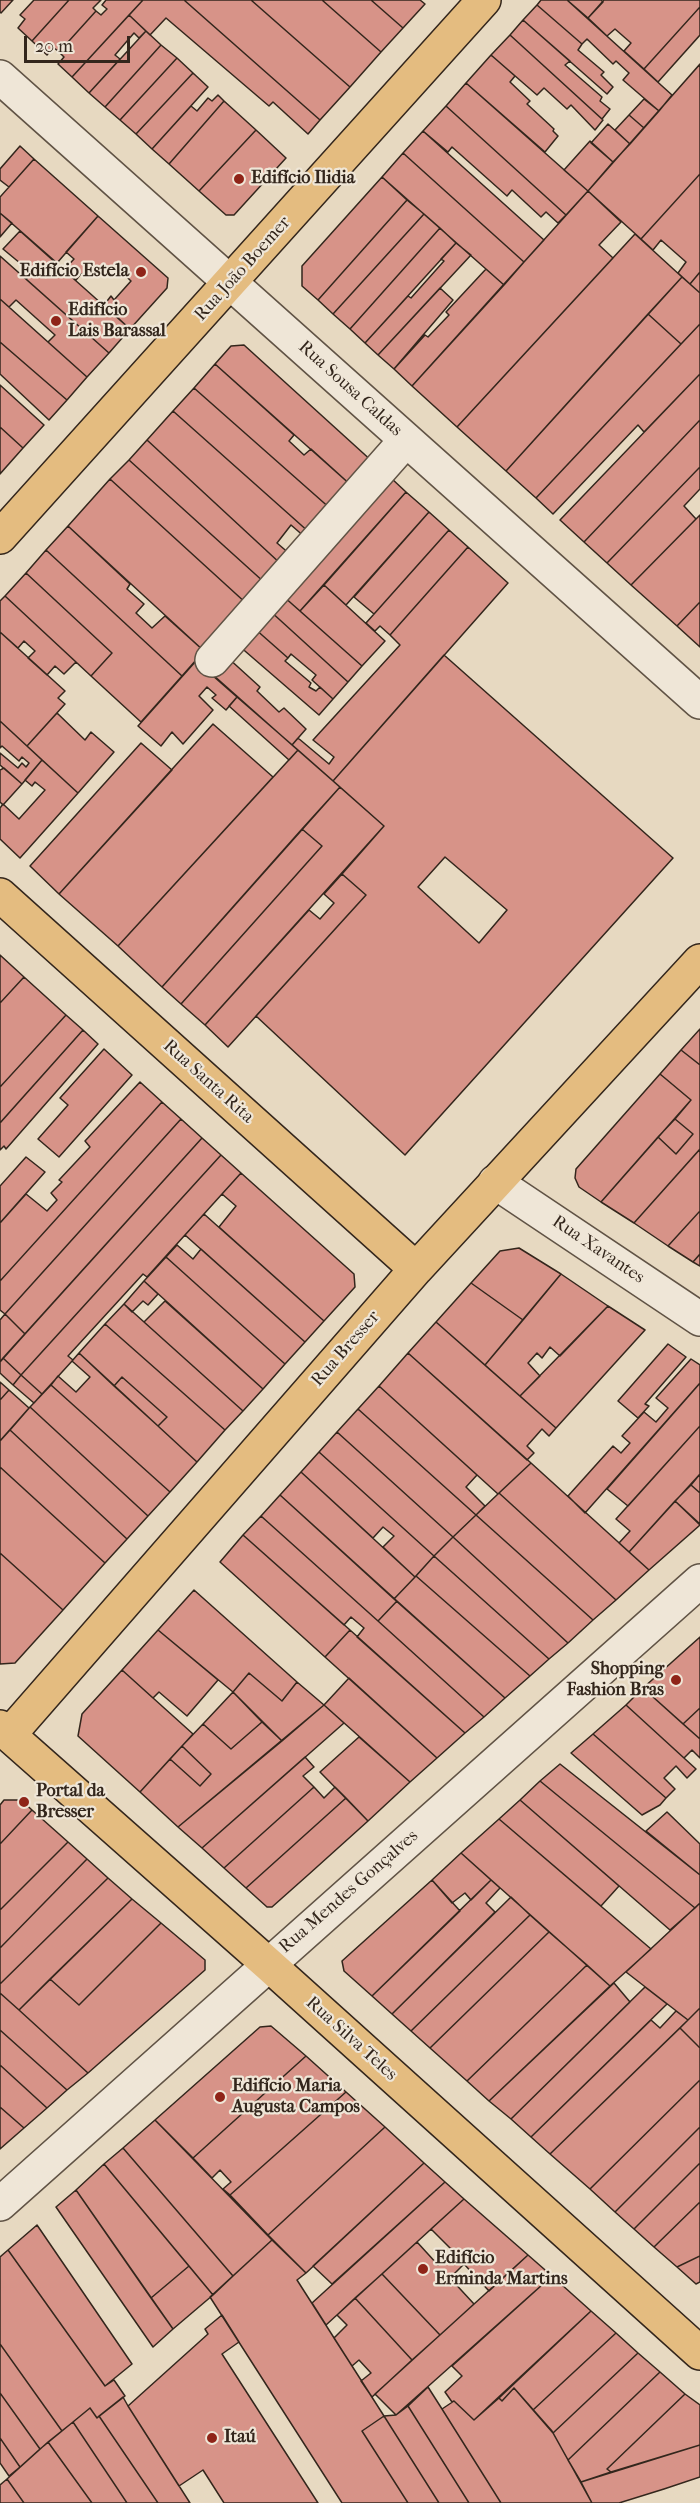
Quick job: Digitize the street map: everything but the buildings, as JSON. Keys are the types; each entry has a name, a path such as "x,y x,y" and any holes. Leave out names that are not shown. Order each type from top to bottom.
{"main road":[{"name":"Rua João Boemer","path":"0,537 484,0"},
{"name":"Rua Santa Rita","path":"0,895 416,1269"},
{"name":"Rua Bresser","path":"3,1736 416,1269 700,961"},
{"name":"Rua Silva Teles","path":"3,1736 268,1964 700,2353"}],"street":[{"name":"Rua Sousa Caldas","path":"0,77 700,702"},
{"path":"212,660 406,440"},
{"name":"Rua Xavantes","path":"495,1182 700,1319"},
{"name":"Rua Mendes Gonçalves","path":"0,2204 700,1581"}],"place":[{"name":"Edifício Ilidia","path":"239,179"},
{"name":"Edifício Estela","path":"141,272"},
{"name":"Edifício Lais Barassal","path":"56,321"},
{"name":"Shopping Fashion Bras","path":"676,1680"},
{"name":"Portal da Bresser","path":"24,1802"},
{"name":"Edifício Maria Augusta Campos","path":"220,2097"},
{"name":"Edifício Erminda Martins","path":"423,2269"},
{"name":"Itaú","path":"212,2438"}]}
